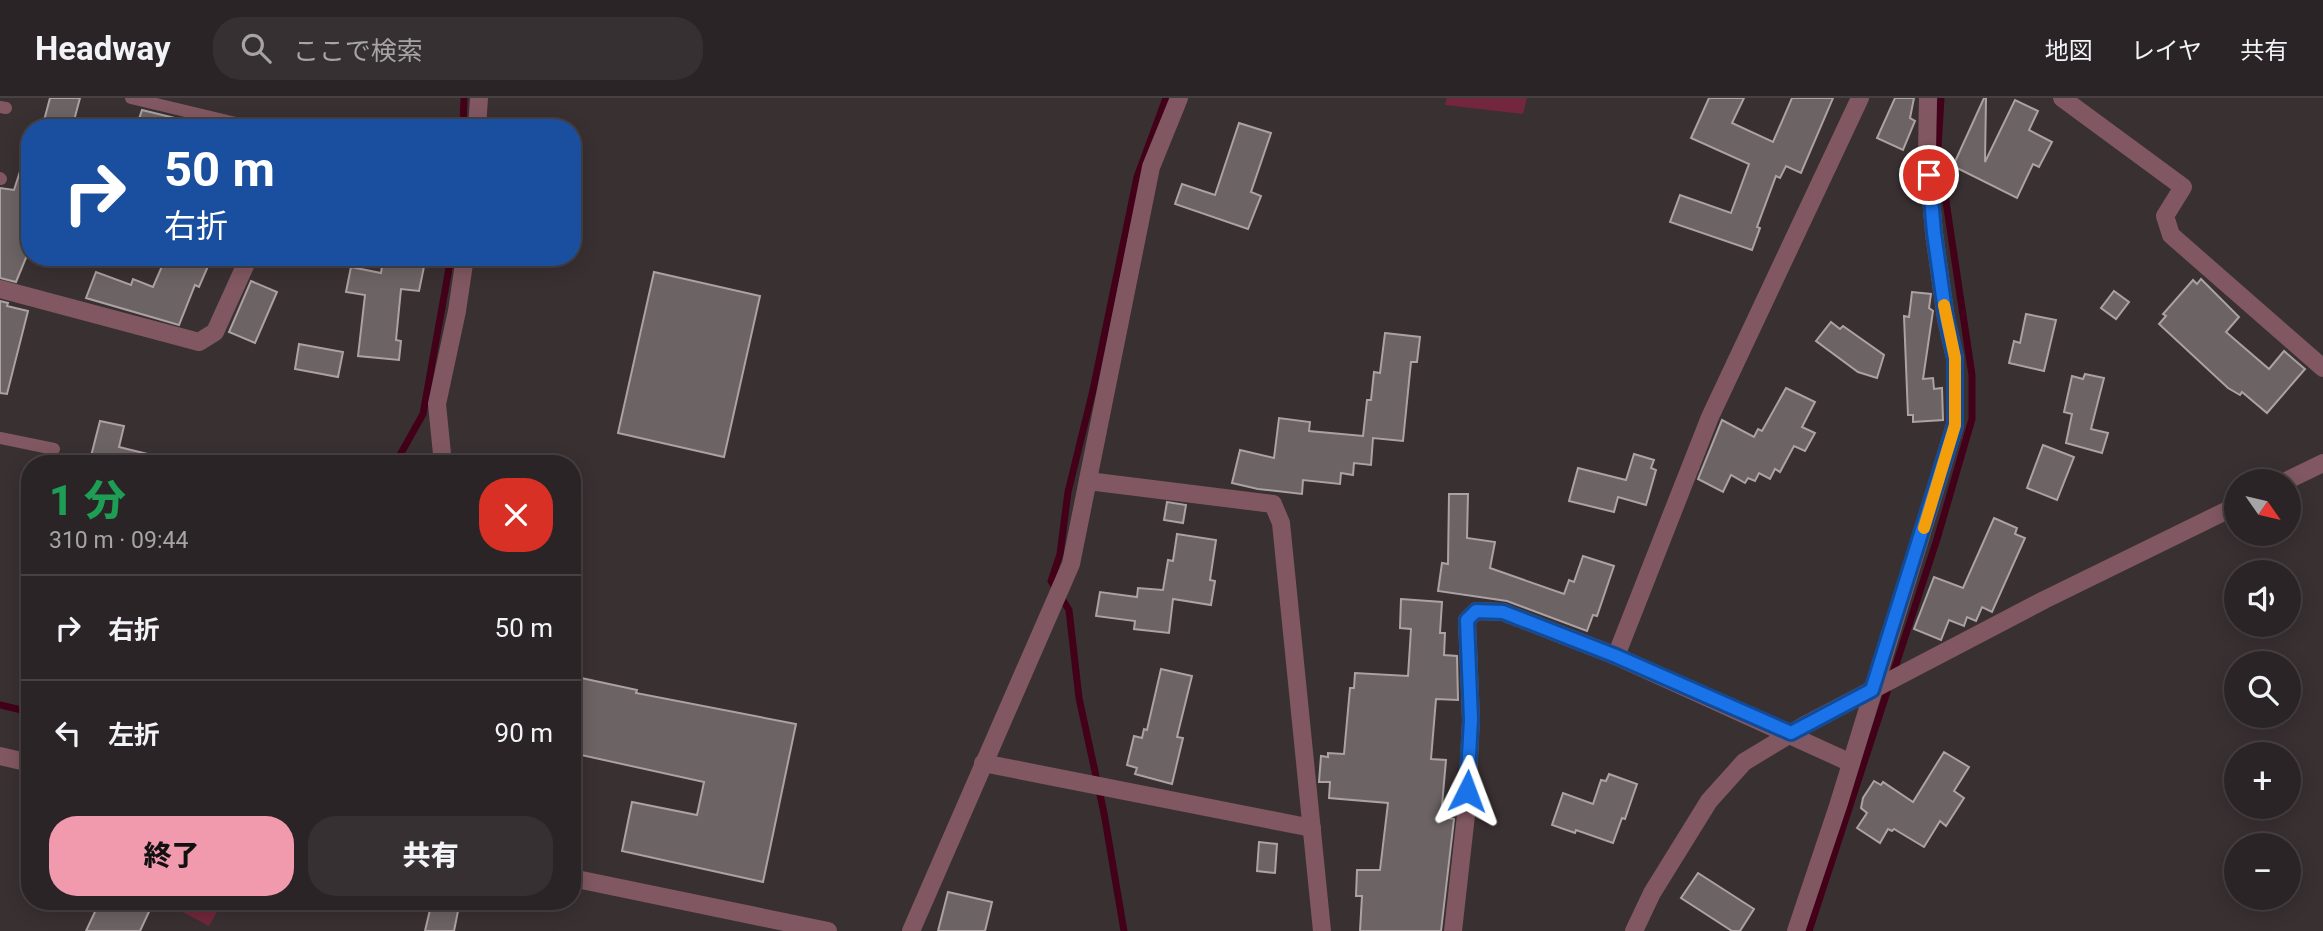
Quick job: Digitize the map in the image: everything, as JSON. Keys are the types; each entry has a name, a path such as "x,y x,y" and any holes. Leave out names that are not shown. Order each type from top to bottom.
{"street":[{"path":"478,119 479,98"},
{"path":"911,931 1071,564 1151,167 1180,98"},
{"path":"1616,656 1710,417 1860,98"},
{"path":"1796,931 1851,763 1955,425 1955,358 1946,318 1934,233 1927,153 1927,98"},
{"path":"2063,98 2183,187 2165,216 2171,235 2323,368"},
{"path":"0,289 199,342 215,332 245,266"},
{"path":"442,455 437,404 464,266"},
{"path":"2301,474 2323,463"},
{"path":"1088,481 1273,505 1281,523 1322,931"},
{"path":"1634,931 1652,893 1709,800 1744,762 1791,733 2044,600 2224,512"},
{"path":"1452,931 1466,815 1471,720 1467,620 1476,611 1503,612 1616,656 1791,733 1851,763"},
{"path":"0,756 21,761"},
{"path":"983,763 1312,828"},
{"path":"581,880 828,931"}],"lane":[{"path":"131,98 218,119"},
{"path":"0,439 54,449"}],"shaded area":[{"path":"1447,98 1527,98 1523,114 1445,105"},
{"path":"179,910 218,910 209,926"}],"building":[{"path":"50,98 80,98 74,119 44,119"},
{"path":"1709,98 1744,98 1732,123 1773,142 1792,98 1833,98 1801,173 1786,166 1780,178 1776,176 1757,227 1760,228 1752,250 1670,222 1680,195 1731,213 1749,164 1691,138"},
{"path":"1895,98 1914,98 1910,118 1915,121 1903,150 1877,138"},
{"path":"1984,98 1985,162 2015,100 2038,111 2029,130 2052,142 2039,167 2033,164 2017,198 1953,166"},
{"path":"142,110 179,119 139,119"},
{"path":"1239,123 1271,133 1251,192 1261,196 1248,229 1175,204 1182,184 1215,195"},
{"path":"21,168 23,266 16,282 0,278 0,188 14,190"},
{"path":"162,266 208,266 199,287 195,285 179,325 86,298 96,272 131,285 133,279 153,287"},
{"path":"382,266 424,266 419,291 401,289 396,340 401,341 399,360 358,356 365,295 346,292 351,267 381,273"},
{"path":"654,272 760,296 724,457 618,433"},
{"path":"2201,279 2239,317 2226,332 2269,369 2284,351 2305,369 2267,413 2242,392 2240,395 2228,388 2159,324 2166,316 2163,314 2193,280 2197,284"},
{"path":"251,281 277,292 255,343 229,332"},
{"path":"2114,291 2129,302 2116,319 2101,308"},
{"path":"1912,292 1931,294 1929,308 1933,311 1923,379 1933,378 1934,389 1942,388 1943,420 1913,422 1913,415 1908,415 1904,316 1909,317"},
{"path":"0,301 8,303 7,306 28,311 7,394 0,393"},
{"path":"2026,314 2056,320 2044,371 2009,363 2014,341 2020,343"},
{"path":"1831,322 1840,329 1843,326 1884,355 1877,378 1858,372 1816,341"},
{"path":"1385,333 1420,337 1417,362 1411,362 1403,441 1373,438 1371,465 1354,463 1353,475 1341,473 1340,484 1303,480 1302,494 1232,483 1240,450 1274,458 1279,418 1310,422 1309,431 1363,436 1367,400 1371,400 1374,372 1380,373"},
{"path":"299,344 343,352 338,377 295,369"},
{"path":"2085,374 2104,378 2091,429 2108,433 2102,453 2066,443 2072,414 2064,412 2072,376 2083,379"},
{"path":"1786,388 1815,402 1802,427 1815,433 1805,451 1794,446 1780,472 1775,469 1770,479 1759,473 1755,481 1748,478 1745,483 1731,475 1723,492 1698,479 1722,420 1754,437 1758,429 1762,431"},
{"path":"100,421 124,426 119,447 152,455 91,455"},
{"path":"2043,445 2074,457 2057,500 2027,488"},
{"path":"1634,454 1654,460 1651,468 1656,470 1646,505 1618,497 1614,512 1569,501 1578,468 1626,480"},
{"path":"1449,494 1468,494 1467,538 1495,542 1490,568 1564,594 1569,580 1574,582 1583,556 1614,566 1597,616 1593,615 1587,631 1507,601 1438,591 1442,563 1448,564"},
{"path":"1167,502 1186,505 1183,523 1164,520"},
{"path":"1994,518 2017,528 2015,534 2025,538 1992,612 1982,607 1976,621 1967,617 1964,626 1949,620 1941,640 1914,629 1934,577 1963,588"},
{"path":"1177,534 1216,540 1210,580 1215,581 1211,605 1173,599 1169,633 1134,629 1135,621 1096,616 1100,592 1137,597 1138,588 1163,590 1168,560 1173,561"},
{"path":"1401,599 1442,602 1440,633 1445,633 1444,655 1457,656 1458,700 1436,699 1431,759 1446,760 1441,817 1454,819 1441,931 1360,931 1362,896 1356,896 1357,870 1380,870 1388,803 1329,798 1330,782 1319,782 1321,756 1328,757 1328,753 1344,754 1350,688 1354,688 1355,673 1408,676 1411,629 1400,628"},
{"path":"1161,669 1192,676 1177,737 1183,738 1172,784 1135,774 1137,768 1127,765 1134,736 1142,738 1144,729 1147,730"},
{"path":"581,678 637,690 636,693 796,724 763,882 622,851 632,802 697,815 704,782 581,755"},
{"path":"1944,752 1969,767 1954,791 1964,798 1946,826 1940,821 1924,847 1894,829 1888,829 1880,843 1857,828 1867,813 1861,808 1863,798 1874,781 1881,785 1883,782 1913,802"},
{"path":"1609,774 1637,784 1613,843 1552,825 1563,793 1593,804 1601,780 1606,781"},
{"path":"1259,842 1277,844 1275,873 1257,871"},
{"path":"1698,873 1754,909 1740,931 1732,931 1681,898"},
{"path":"948,892 992,902 985,931 938,931"},
{"path":"96,910 150,910 140,931 86,931"},
{"path":"430,910 458,910 454,931 425,931"}],"waterway":[{"path":"463,119 464,98"},
{"path":"1124,931 1104,813 1079,698 1069,610 1051,581 1060,554 1068,492 1093,390 1137,177 1166,98"},
{"path":"1809,931 1937,539 1972,419 1972,375 1938,148 1941,98"},
{"path":"400,455 423,414 449,266"},
{"path":"0,705 21,710"}],"slow traffic":[{"path":"1924,528 1955,425 1955,358 1944,305"}],"route":[{"path":"1467,791 1471,720 1467,620 1476,611 1503,612 1616,656 1791,733 1872,690 1955,425 1955,358 1946,318 1929,175"}]}
